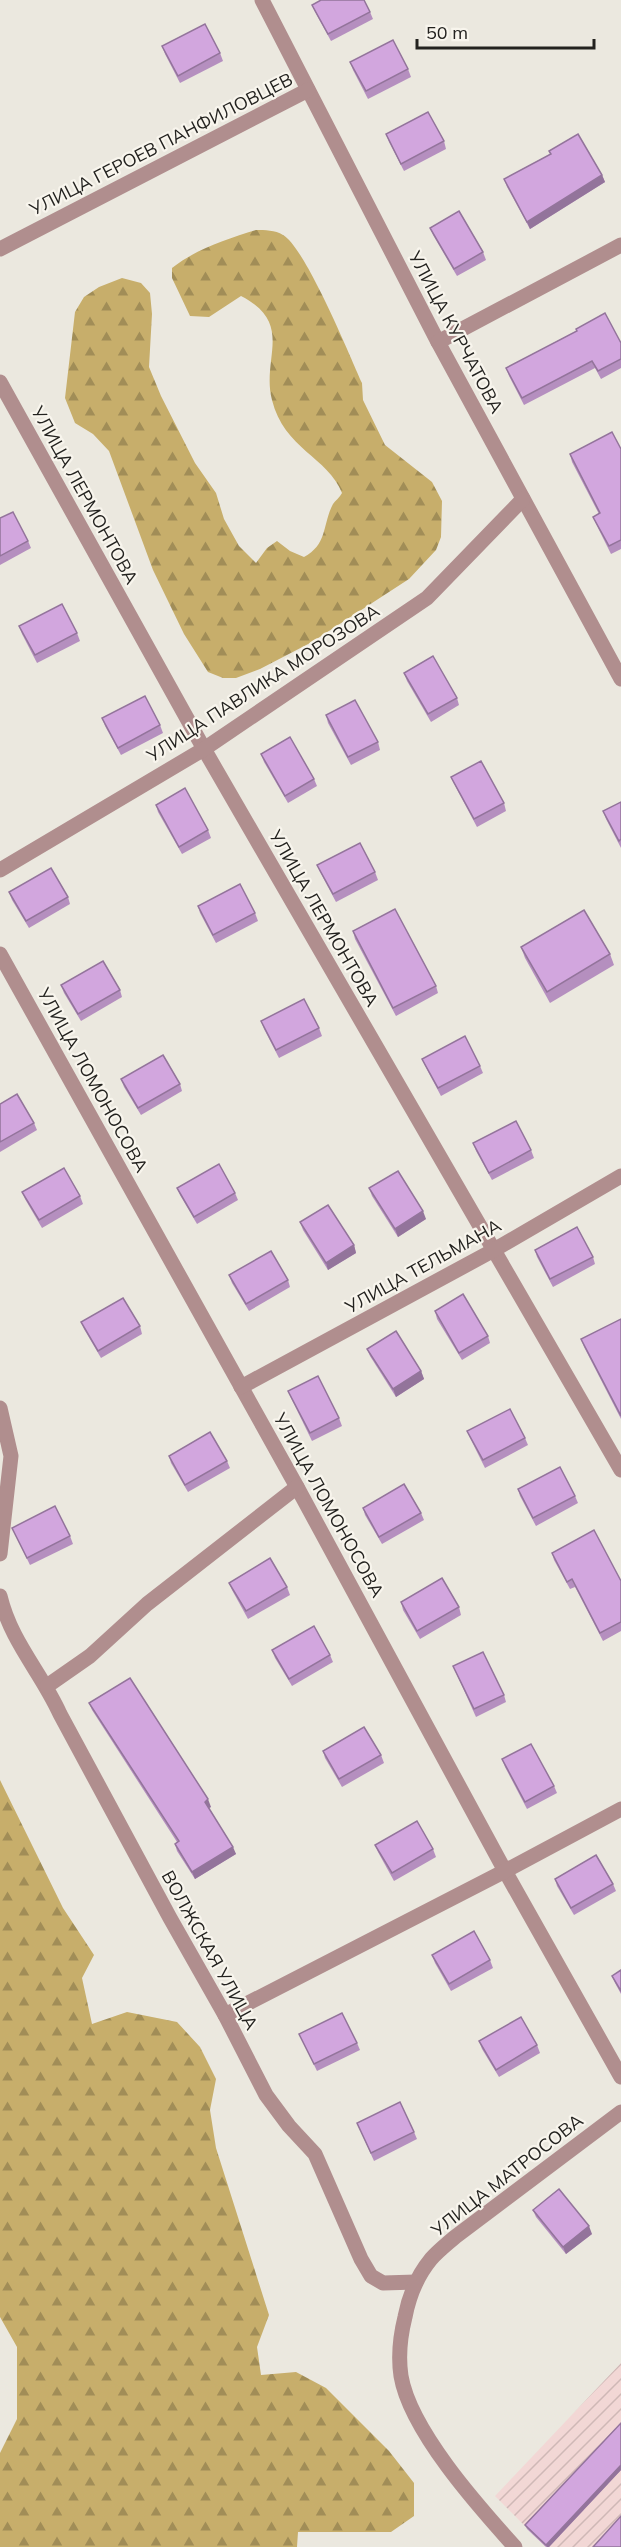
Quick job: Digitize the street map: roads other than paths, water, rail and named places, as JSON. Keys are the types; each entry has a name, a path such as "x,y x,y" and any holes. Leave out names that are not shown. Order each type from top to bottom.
{"street":[{"name":"УЛИЦА КУРЧАТОВА","path":"262,0 438,342 621,679"},
{"name":"УЛИЦА ГЕРОЕВ ПАНФИЛОВЦЕВ","path":"0,249 308,90"},
{"path":"438,342 621,244"},
{"name":"УЛИЦА ЛЕРМОНТОВА","path":"0,382 204,749 621,1470"},
{"name":"УЛИЦА ПАВЛИКА МОРОЗОВА","path":"0,870 204,749 427,598 523,499"},
{"name":"УЛИЦА ЛОМОНОСОВА","path":"0,954 297,1487 505,1871 621,2077"},
{"name":"УЛИЦА ТЕЛЬМАНА","path":"241,1387 494,1250 621,1176"},
{"path":"0,1408 11,1455 0,1554"},
{"path":"47,1686 90,1656 147,1604 297,1487"},
{"name":"ВОЛЖСКАЯ УЛИЦА","path":"0,1596 5,1617 14,1638 47,1686 266,2095 289,2126 315,2154 361,2259 371,2276 383,2283 416,2282"},
{"path":"225,2015 621,1809"},
{"name":"УЛИЦА МАТРОСОВА","path":"515,2547 455,2476 417,2418 406,2395 399,2358 400,2335 407,2305 416,2282 431,2260 454,2237 621,2112"}]}
